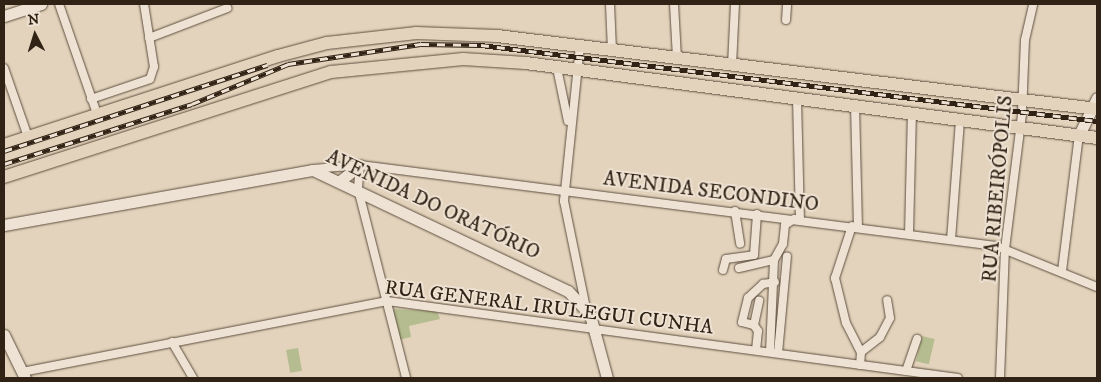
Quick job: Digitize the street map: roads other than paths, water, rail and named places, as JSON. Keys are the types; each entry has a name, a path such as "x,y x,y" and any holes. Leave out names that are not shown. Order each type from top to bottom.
{"main road":[{"path":"4,16 20,7 41,4"},
{"path":"4,145 278,56 375,36 448,33 612,49 1023,100 1096,105 1079,135"},
{"path":"4,177 331,72 463,59 577,70 1097,138"},
{"path":"341,180 360,165"},
{"name":"AVENIDA DO ORATÓRIO","path":"4,225 313,170 341,180 554,282 586,308"},
{"path":"586,308 594,329 607,378"},
{"path":"4,335 23,375"}],"street":[{"path":"59,4 97,114"},
{"path":"91,99 150,79 154,67 144,4"},
{"path":"610,4 612,49"},
{"path":"674,4 677,57"},
{"path":"732,65 734,4"},
{"path":"786,20 787,4"},
{"name":"RUA RIBEIRÓPOLIS","path":"1000,378 1005,248 1021,128 1024,40 1033,4"},
{"path":"149,38 227,8"},
{"path":"580,46 570,128 564,210 586,308"},
{"path":"4,68 28,137"},
{"path":"557,68 570,128"},
{"path":"774,353 774,260 784,244 785,225 797,219 797,98"},
{"path":"855,105 855,226 835,278 846,323 861,352 860,365"},
{"path":"909,234 912,113"},
{"path":"951,240 960,119"},
{"path":"1062,271 1079,135"},
{"path":"360,165 358,189 406,378"},
{"name":"AVENIDA SECONDINO","path":"313,170 360,165 855,226 1005,248 1097,287"},
{"path":"735,211 740,244"},
{"path":"723,270 726,259 754,255 757,214"},
{"path":"774,353 787,256"},
{"path":"739,268 774,260"},
{"path":"754,325 742,322 748,298 764,284 775,282"},
{"path":"861,352 880,336 890,318 887,300"},
{"name":"RUA GENERAL IRULEGUI CUNHA","path":"23,375 172,342 387,301 958,378"},
{"path":"756,350 758,332 754,325 758,301"},
{"path":"906,371 917,338"},
{"path":"172,342 193,378"}],"railway":[{"path":"4,164 192,104 288,64 421,44 481,45 1097,121"},
{"path":"4,151 267,65"}]}
